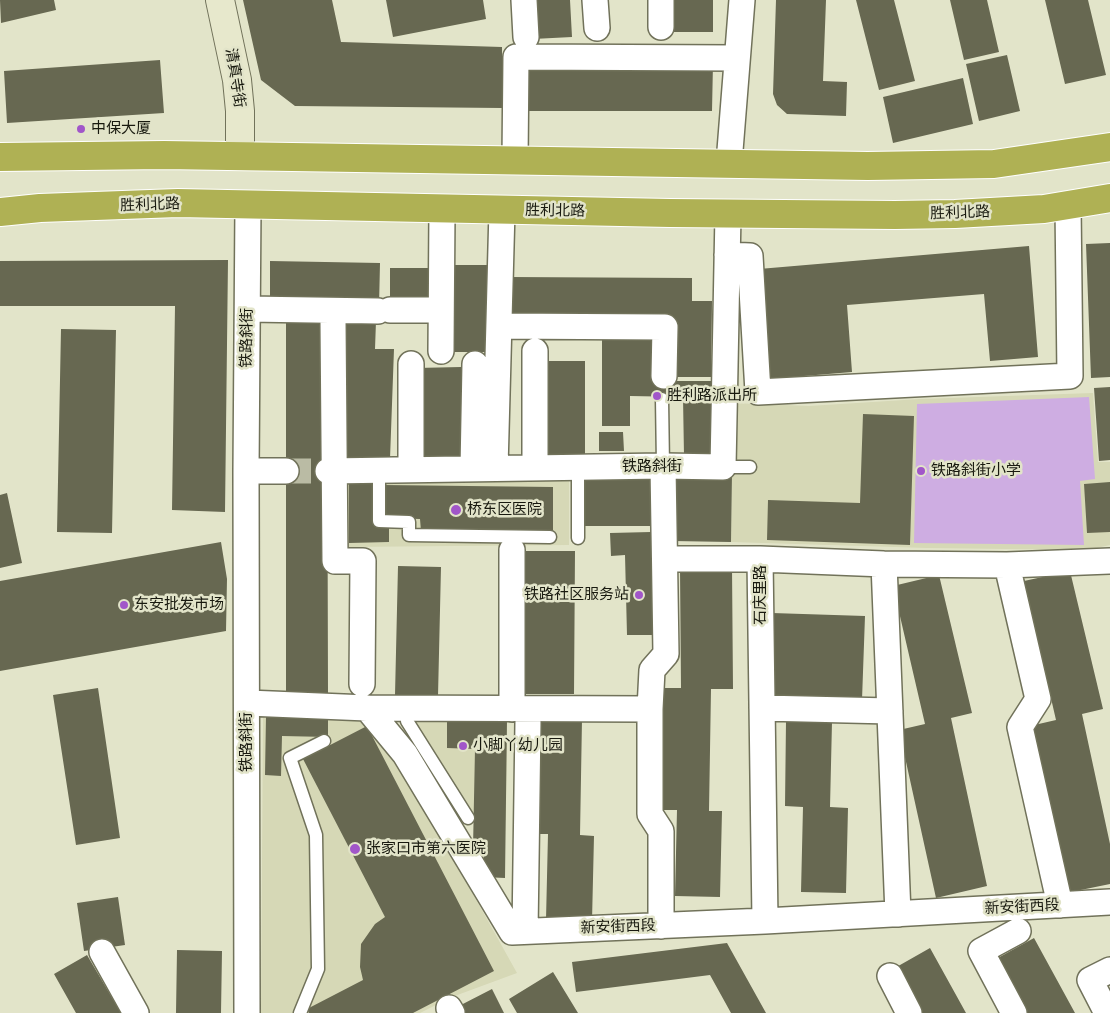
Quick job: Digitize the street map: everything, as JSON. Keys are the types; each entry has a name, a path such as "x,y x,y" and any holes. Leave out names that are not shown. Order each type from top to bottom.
{"highway":[{"path":"0,157 154,155 868,166 994,164 1110,147"},
{"name":"胜利北路","path":"0,212 40,208 178,203 728,214 955,214 1044,209 1110,198"}],"street":[{"name":"清真寺街","path":"220,0 237,80 240,110 240,156"},
{"path":"524,0 526,37"},
{"path":"595,0 597,28"},
{"path":"661,0 661,27"},
{"path":"729,163 742,0"},
{"path":"515,160 516,57 738,58"},
{"name":"铁路斜街","path":"247,1013 248,703 246,471 248,205"},
{"path":"727,255 750,256 758,392 1070,376 1068,205"},
{"path":"441,351 442,209"},
{"path":"484,468 499,326 502,210"},
{"path":"723,467 728,214"},
{"path":"248,309 441,310"},
{"path":"333,320 331,471 335,561 363,561 362,684"},
{"path":"499,326 665,327 663,387"},
{"path":"535,351 535,468"},
{"path":"411,364 411,469"},
{"path":"475,364 484,468"},
{"path":"661,926 661,831 650,814 650,709 652,670 666,654 663,466"},
{"name":"铁路斜街","path":"331,471 663,466 723,467"},
{"path":"246,471 286,471"},
{"path":"512,550 520,715 525,931"},
{"path":"664,559 760,558"},
{"name":"石庆里路","path":"765,921 760,558 884,564 1008,565 1110,561"},
{"path":"884,564 898,914"},
{"path":"1008,565 1038,699 1020,727 1060,905"},
{"path":"248,703 520,715 650,709"},
{"name":"新安街西段","path":"367,708 405,754 430,777 512,932 765,921 1110,902"},
{"path":"762,708 890,711"},
{"path":"1014,1013 981,950 1018,931"},
{"path":"102,952 136,1013"},
{"path":"1107,1013 1090,980 1110,970"},
{"path":"890,976 909,1013"}],"lane":[{"path":"663,387 663,466"},
{"path":"578,467 578,538"},
{"path":"723,467 750,467"},
{"path":"379,470 378,521 409,522 410,535 550,537"},
{"path":"407,721 430,777 468,818"},
{"path":"300,1013 318,969 316,835 290,758 324,741"}],"shaded area":[{"name":"铁路斜街小学","path":"1093,393 1098,462 1110,462 1110,545 1087,550 927,548 731,542 733,403 809,406 920,399"},
{"path":"1089,397 1095,479 1080,481 1084,545 914,543 917,404"},
{"name":"桥东区医院","path":"569,473 569,545 345,547 343,475"},
{"name":"张家口市第六医院","path":"263,711 362,716 391,747 517,973 452,997 420,1013 261,1013"},
{"name":"小脚丫幼儿园","path":"400,717 507,719 506,820 474,819"}],"building":[{"path":"0,0 54,0 56,10 1,23"},
{"path":"243,0 332,0 341,42 502,47 502,108 295,106 261,80"},
{"path":"386,0 483,0 486,19 393,37"},
{"path":"531,0 570,0 572,37 533,39"},
{"path":"668,0 713,0 713,32 668,32"},
{"path":"776,0 826,0 823,81 847,82 846,116 787,114 777,105 773,94"},
{"path":"856,0 894,0 915,81 879,90"},
{"path":"950,0 987,0 999,52 964,60"},
{"path":"1045,0 1088,0 1106,75 1065,84"},
{"path":"1007,55 1020,111 979,121 966,64"},
{"path":"160,60 164,113 7,123 4,71"},
{"path":"521,62 713,63 712,111 520,111"},
{"path":"963,78 973,124 893,143 883,97"},
{"path":"1110,243 1110,377 1091,378 1086,244"},
{"path":"1029,246 1038,357 990,361 984,294 847,305 852,372 768,379 759,269"},
{"path":"228,260 225,512 172,510 175,306 0,306 0,261"},
{"path":"270,261 380,263 379,307 270,306"},
{"path":"445,265 488,265 487,352 444,352"},
{"path":"390,268 437,268 437,305 390,305"},
{"path":"509,277 692,278 692,301 712,301 711,377 667,377 668,321 509,320"},
{"path":"286,315 327,315 328,696 286,695"},
{"path":"346,320 376,321 375,349 394,349 390,459 341,457"},
{"path":"61,329 116,330 112,533 57,532"},
{"path":"658,337 658,381 711,381 711,456 684,456 683,397 630,396 630,426 602,426 602,338"},
{"path":"541,361 585,361 585,461 541,461"},
{"path":"461,367 462,457 417,457 416,368"},
{"path":"1110,387 1110,460 1099,461 1094,388"},
{"path":"863,414 914,416 910,545 767,540 768,500 860,503"},
{"path":"599,432 623,432 624,451 599,451"},
{"path":"672,473 732,474 731,542 672,541"},
{"path":"584,478 653,478 653,526 584,526"},
{"path":"349,482 375,482 376,525 389,525 389,542 349,543"},
{"path":"1110,482 1110,532 1087,533 1084,484"},
{"path":"384,485 553,487 553,532 421,531 420,519 384,518"},
{"path":"7,493 22,563 0,568 0,495"},
{"name":"铁路社区服务站","path":"651,532 653,635 627,635 625,555 611,556 610,533"},
{"name":"东安批发市场","path":"221,542 227,579 226,631 0,671 0,581"},
{"path":"522,551 575,551 574,694 522,694"},
{"path":"398,566 441,567 438,696 395,695"},
{"path":"732,567 733,689 711,689 709,811 722,811 720,897 675,896 677,810 661,810 662,688 681,688 680,568"},
{"path":"1070,571 1103,709 1082,714 1110,844 1110,884 1066,893 1030,726 1056,720 1024,581"},
{"path":"939,575 972,713 951,718 987,886 936,898 899,730 925,724 893,586"},
{"path":"772,613 865,616 862,700 769,697"},
{"path":"98,688 120,838 76,845 53,695"},
{"path":"266,716 328,717 328,737 282,736 281,776 265,775"},
{"path":"447,719 507,719 505,878 483,877 484,849 473,848 475,749 447,748"},
{"path":"534,719 582,719 580,835 594,836 592,921 546,920 548,834 532,834"},
{"path":"786,721 832,722 830,807 848,808 846,893 801,892 803,807 785,806"},
{"path":"367,726 494,971 413,1013 309,1013 307,1009 363,980 360,967 361,944 375,924 385,917 303,759"},
{"path":"118,897 125,945 84,951 77,903"},
{"path":"1034,938 1075,1013 1026,1013 996,959"},
{"path":"727,943 766,1013 731,1013 710,975 576,992 572,962"},
{"path":"930,948 966,1013 918,1013 893,969"},
{"path":"177,950 222,951 221,1013 176,1013"},
{"path":"87,955 121,1013 76,1013 54,974"},
{"path":"553,972 578,1013 517,1013 509,999"},
{"path":"492,989 504,1013 460,1013 457,1007"}],"tunnel":[{"path":"286,471 328,471"}],"place":[{"name":"中保大厦","path":"81,129"},
{"name":"胜利路派出所","path":"657,396"},
{"name":"铁路斜街小学","path":"921,471"},
{"name":"桥东区医院","path":"456,510"},
{"name":"铁路社区服务站","path":"639,595"},
{"name":"东安批发市场","path":"124,605"},
{"name":"小脚丫幼儿园","path":"463,746"},
{"name":"张家口市第六医院","path":"355,849"}]}
